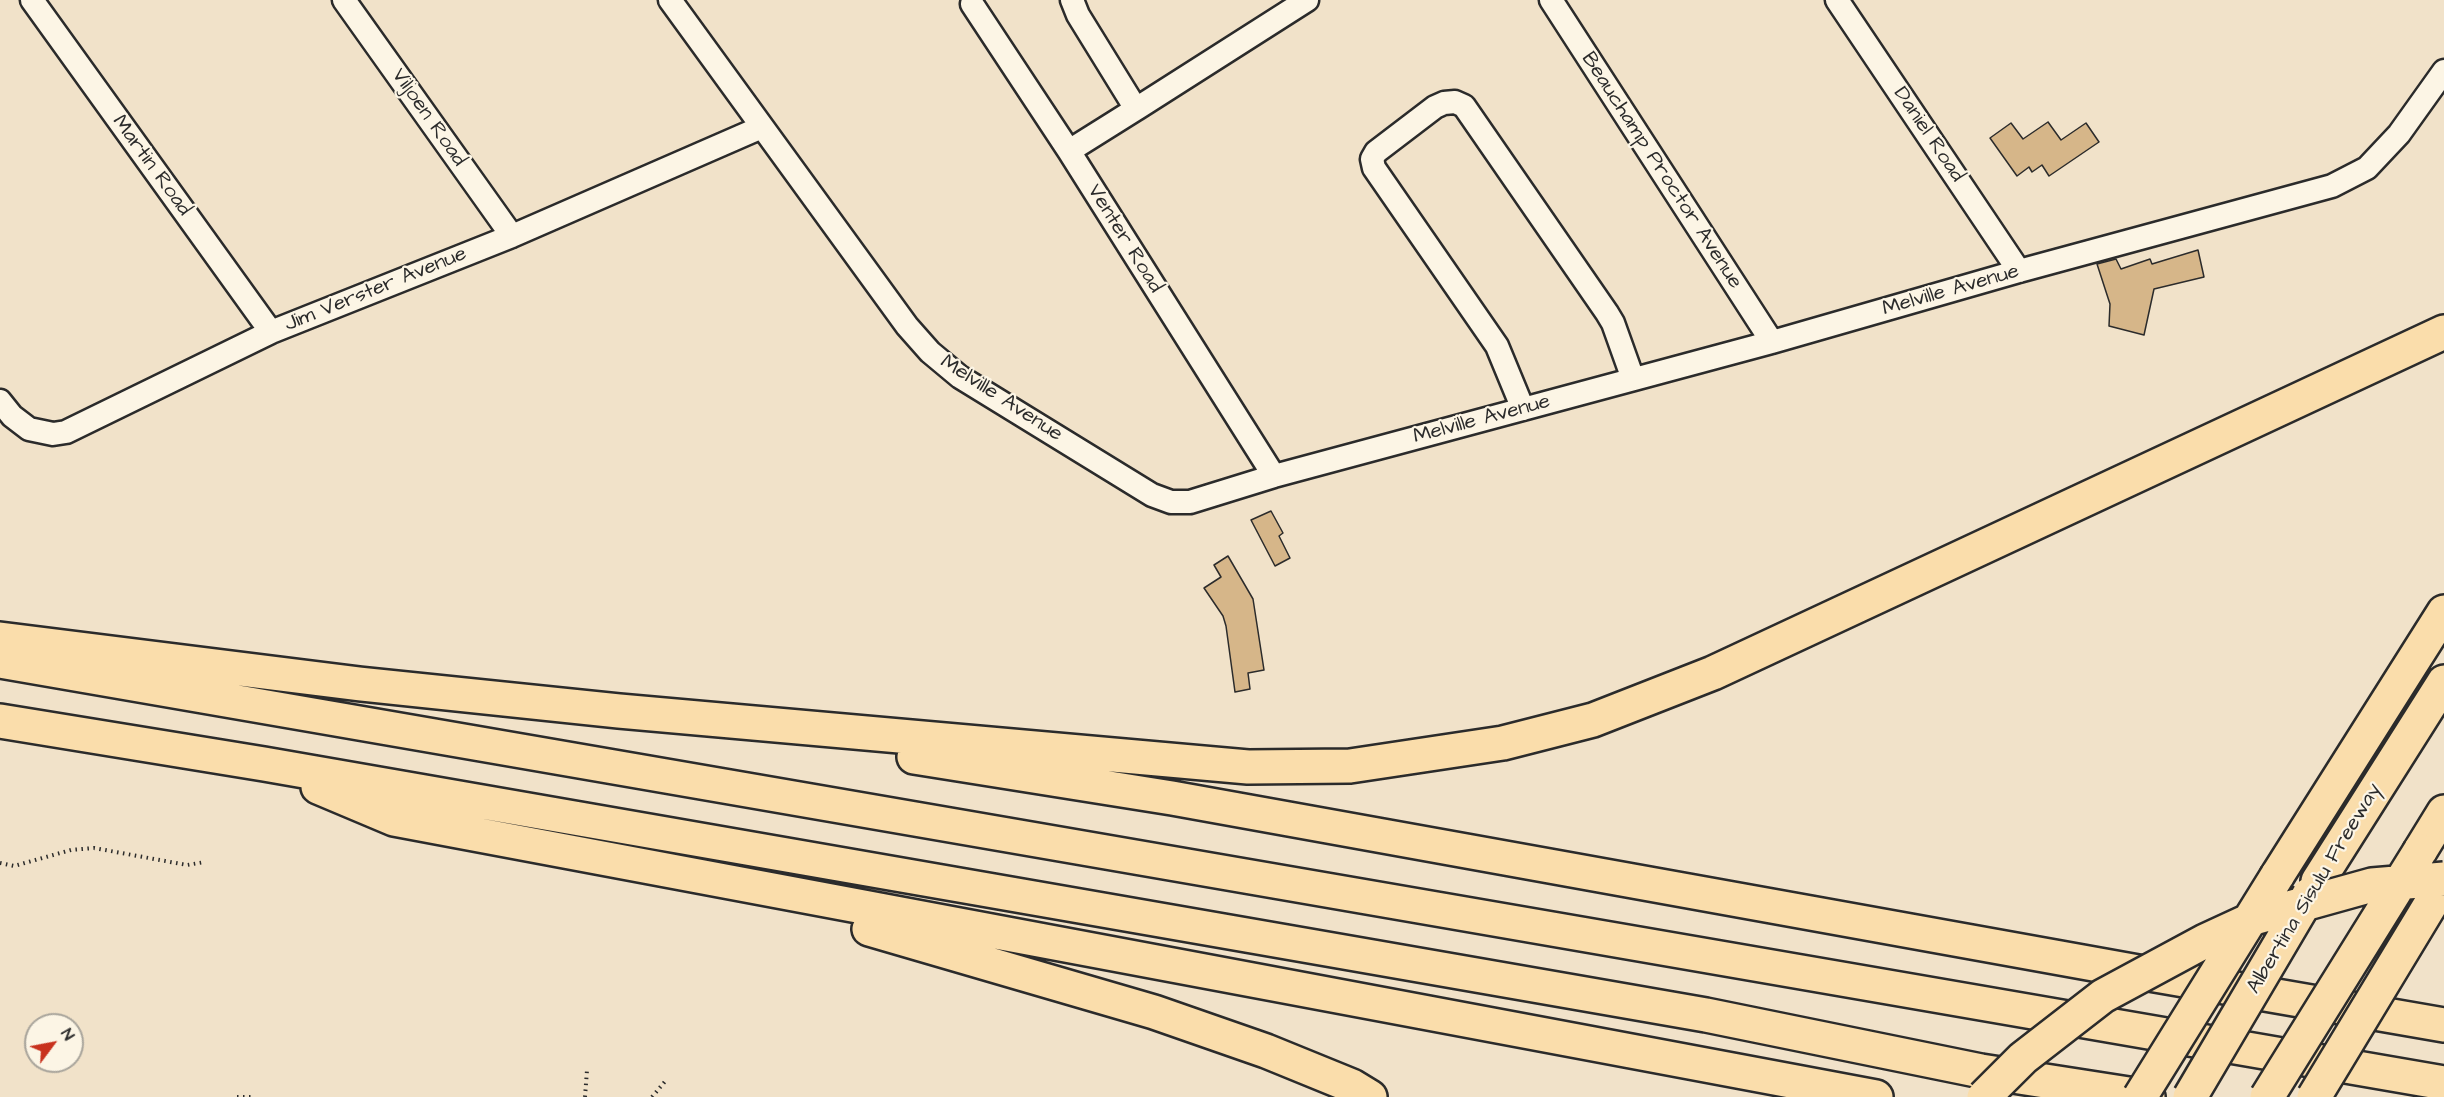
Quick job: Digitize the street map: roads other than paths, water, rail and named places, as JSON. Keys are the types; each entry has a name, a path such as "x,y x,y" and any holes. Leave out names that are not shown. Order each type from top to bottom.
{"highway":[{"path":"0,639 360,684 619,711 1248,767 1350,765 1503,743 1593,720 1713,673 2444,332"},
{"path":"2140,1097 2444,612"},
{"path":"0,661 2444,1083"},
{"name":"Albertina Sisulu Freeway","path":"2190,1097 2318,880 2444,682"},
{"path":"619,711 1172,798 2444,1025"},
{"path":"0,721 264,764 1706,1015 1981,1071 2148,1097"},
{"path":"264,764 394,819 690,877 1876,1097"},
{"path":"2267,1097 2444,812"},
{"path":"690,877 1154,1012 1266,1051 1352,1086 1370,1097"},
{"path":"1984,1097 2023,1058 2103,996 2205,941 2257,917 2372,885 2444,881"},
{"path":"2314,1097 2444,881"}],"street":[{"name":"Martin Road","path":"32,0 271,332"},
{"name":"Viljoen Road","path":"344,0 512,236"},
{"name":"Melville Avenue","path":"670,0 907,326 930,352 960,377 1152,495 1171,502 1190,502 1274,476 1772,342 2019,271 2332,186 2367,168 2399,134 2444,71"},
{"path":"1072,0 1078,15 1136,109"},
{"path":"1069,151 1307,0"},
{"name":"Beauchamp Proctor Avenue","path":"1551,0 1772,342"},
{"name":"Daniel Road","path":"1837,0 2019,271"},
{"name":"Venter Road","path":"972,4 1069,151 1274,476"},
{"path":"1523,409 1497,346 1374,168 1372,159 1376,152 1443,103 1455,102 1464,106 1600,303 1613,323 1633,379"},
{"name":"Jim Verster Avenue","path":"0,401 12,416 29,429 53,434 66,432 271,332 512,236 762,127"}]}
